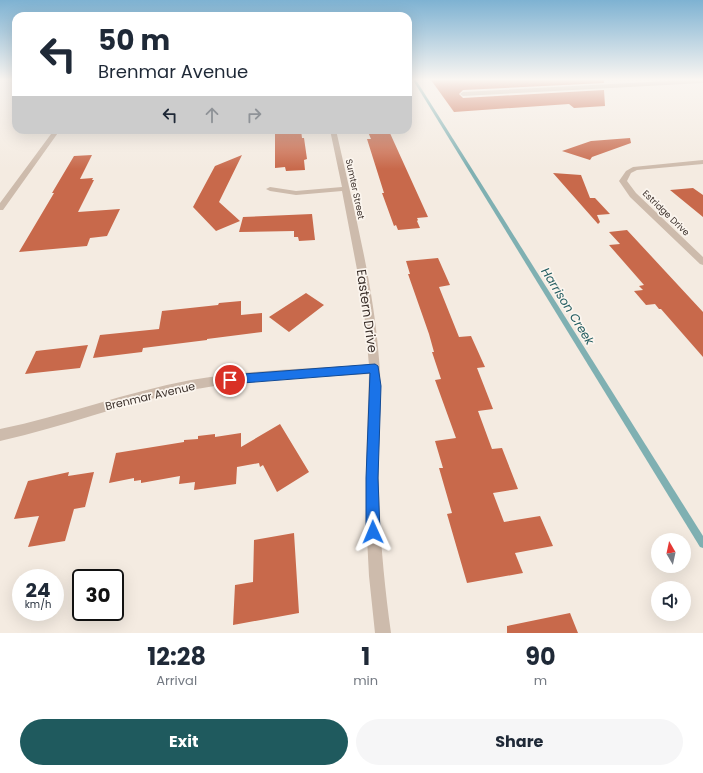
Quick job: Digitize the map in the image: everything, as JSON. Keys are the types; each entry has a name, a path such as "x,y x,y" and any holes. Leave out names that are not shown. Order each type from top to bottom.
{"street":[{"path":"0,208 55,134"},
{"name":"Sumter Street","path":"334,134 359,253"},
{"name":"Estridge Drive","path":"703,162 640,167 626,174 623,181 627,188 703,262"},
{"path":"270,189 291,193 345,189"},
{"name":"Eastern Drive","path":"359,253 370,315 375,368 376,386 372,478 373,532 383,633"},
{"name":"Brenmar Avenue","path":"0,435 151,394 190,385 230,380 375,368"}],"building":[{"path":"452,110 489,110 454,112"},
{"path":"275,134 302,134 302,138 304,138 307,159 304,160 305,170 286,171 285,167 275,168"},
{"path":"369,134 390,134 428,217 417,218 420,228 398,230 396,225 394,226 382,193 384,193 367,139 371,139"},
{"path":"630,138 631,143 592,157 590,160 562,151 591,141"},
{"path":"92,155 80,179 93,178 92,180 94,180 78,212 120,209 107,236 90,238 87,246 19,252 74,156"},
{"path":"242,155 219,202 240,221 216,231 193,207 215,166"},
{"path":"553,173 581,175 590,198 595,198 610,214 597,215 600,222 598,224"},
{"path":"693,188 703,195 703,217 670,190"},
{"path":"312,214 315,240 299,241 298,237 294,237 294,231 239,232 243,217"},
{"path":"627,230 703,312 703,357 661,309 659,309 655,304 646,305 634,291 643,290 639,286 644,285 609,245 620,244 609,232"},
{"path":"438,258 450,285 439,287 459,337 471,336 485,367 477,368 493,409 478,411 492,449 502,448 518,489 493,493 504,522 540,516 553,546 515,553 523,573 467,583 447,514 452,513 439,468 443,468 435,441 456,438 435,380 441,379 432,352 434,352 429,334 408,274 410,274 406,261"},
{"path":"306,293 324,305 289,332 269,317"},
{"path":"241,301 241,315 262,313 262,332 143,348 142,352 93,358 100,335 159,329 162,311"},
{"path":"88,345 80,368 25,374 36,351"},
{"path":"280,424 309,472 277,492 263,465 260,467 259,463 237,467 236,484 194,490 195,482 179,484 180,476 141,483 141,480 134,481 134,478 109,483 116,453 184,442 184,440 198,439 198,436 215,434 215,437 241,433 241,447"},
{"path":"69,472 68,476 94,472 85,507 74,509 65,541 28,547 39,516 14,519 28,481"},
{"path":"294,533 299,613 233,625 235,585 253,582 254,540"},
{"path":"570,613 578,633 507,633 507,626"}],"waterway":[{"name":"Harrison Creek","path":"432,110 703,544"}],"route":[{"path":"230,380 375,368 376,386 372,478 373,532"}]}
